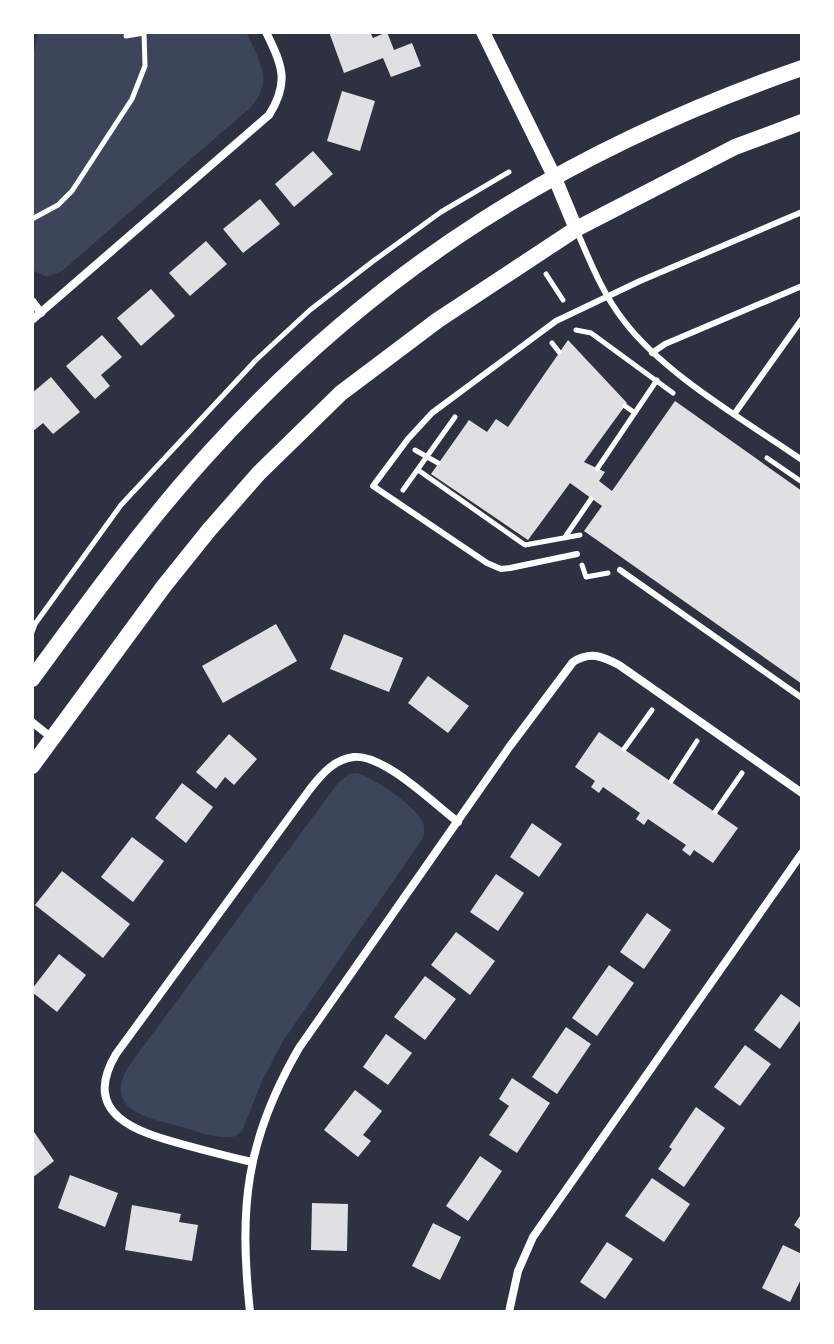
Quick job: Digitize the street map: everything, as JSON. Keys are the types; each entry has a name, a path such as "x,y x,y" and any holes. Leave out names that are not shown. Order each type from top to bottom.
{"main road":[{"path":"32,679 169,499 269,389 346,320 411,269 497,209 554,176 664,122 802,68"},
{"path":"32,766 209,530 314,417 371,368 576,229 735,147 802,122"}],"street":[{"path":"32,320 269,115 282,89 283,74 266,32"},
{"path":"483,32 554,176 576,229"},
{"path":"32,301 41,313"},
{"path":"250,1312 243,1234 252,1162 270,1103 299,1048 566,669 580,657 589,654 619,665 802,793"},
{"path":"32,722 52,738"},
{"path":"252,1162 166,1140 122,1122 110,1109 104,1093 109,1066 310,789 331,766 353,757 381,764 458,822"},
{"path":"509,1312 518,1271 533,1237 802,853"}],"lane":[{"path":"577,554 501,569 487,563 373,486 408,439 449,398 556,321 802,212"},
{"path":"576,229 607,296 624,322 652,353 802,460"},
{"path":"652,353 665,344 802,286"},
{"path":"735,413 802,319"},
{"path":"620,570 802,698"}],"path":[{"path":"32,219 65,199 90,167 138,88 145,66 147,44 144,32 126,36"},
{"path":"546,274 563,300"},
{"path":"568,330 591,333 678,397"},
{"path":"540,351 560,336"},
{"path":"552,343 559,352"},
{"path":"597,469 656,381"},
{"path":"625,406 635,413"},
{"path":"407,485 458,412"},
{"path":"427,457 438,463"},
{"path":"418,470 525,545 580,535"},
{"path":"565,538 591,499"},
{"path":"577,554 586,577 620,570"},
{"path":"624,749 652,710"},
{"path":"671,781 697,741"},
{"path":"715,812 742,773"}],"shaded area":[{"path":"38,32 246,32 260,61 263,79 258,98 250,108 62,271 47,277 32,270 32,62"},
{"path":"357,773 410,806 422,822 423,838 283,1041 262,1081 242,1131 233,1137 214,1136 156,1120 133,1110 121,1094 128,1067 338,783 349,774"}],"building":[{"path":"329,32 370,32 373,38 387,32 394,50 412,43 421,66 391,77 383,58 344,73"},
{"path":"342,91 375,101 360,151 327,141"},
{"path":"313,151 333,174 294,207 275,184"},
{"path":"260,199 280,224 243,253 223,229"},
{"path":"206,241 227,264 190,296 169,273"},
{"path":"151,289 175,316 141,346 117,318"},
{"path":"102,335 122,357 101,375 110,386 95,399 66,366"},
{"path":"568,340 627,403 584,462 605,472 599,481 612,491 675,401 802,491 802,684 584,531 602,506 570,483 528,540 431,474 469,420 487,432 496,419 508,427"},
{"path":"51,377 80,412 53,434 43,423 32,432 32,393"},
{"path":"276,624 297,661 223,703 202,666"},
{"path":"344,634 403,658 389,692 330,669"},
{"path":"428,676 469,706 448,733 408,703"},
{"path":"599,732 738,828 713,863 694,850 690,856 682,850 686,845 648,819 644,825 636,819 640,813 603,787 599,793 591,787 595,781 575,767"},
{"path":"229,734 257,759 234,785 225,777 216,789 196,772"},
{"path":"182,783 213,807 186,843 155,818"},
{"path":"532,823 562,844 539,877 510,857"},
{"path":"132,837 164,861 133,902 101,877"},
{"path":"62,871 130,924 103,958 35,905"},
{"path":"496,874 524,893 498,931 470,912"},
{"path":"647,913 671,930 644,969 620,952"},
{"path":"456,932 495,961 470,995 431,965"},
{"path":"59,954 86,975 57,1012 32,989"},
{"path":"609,965 634,983 597,1036 572,1018"},
{"path":"425,976 456,999 425,1040 394,1017"},
{"path":"781,994 802,1009 802,1018 780,1049 754,1030"},
{"path":"566,1027 591,1044 557,1094 532,1077"},
{"path":"386,1034 412,1053 388,1085 363,1067"},
{"path":"745,1045 771,1064 740,1106 714,1087"},
{"path":"512,1078 550,1103 517,1153 489,1135 509,1106 499,1099"},
{"path":"355,1090 382,1111 363,1135 371,1141 358,1157 324,1130"},
{"path":"696,1107 725,1128 684,1187 658,1169"},
{"path":"32,1129 54,1161 32,1178"},
{"path":"480,1156 502,1171 468,1221 446,1206"},
{"path":"70,1175 118,1193 105,1227 58,1208"},
{"path":"652,1178 690,1204 664,1242 625,1216"},
{"path":"312,1203 348,1204 347,1251 311,1250"},
{"path":"132,1205 181,1214 179,1222 198,1225 192,1261 125,1250"},
{"path":"802,1213 802,1231 794,1225"},
{"path":"433,1223 461,1237 440,1280 412,1266"},
{"path":"607,1242 633,1259 605,1299 580,1282"},
{"path":"783,1245 802,1254 802,1277 790,1302 762,1288"}]}
